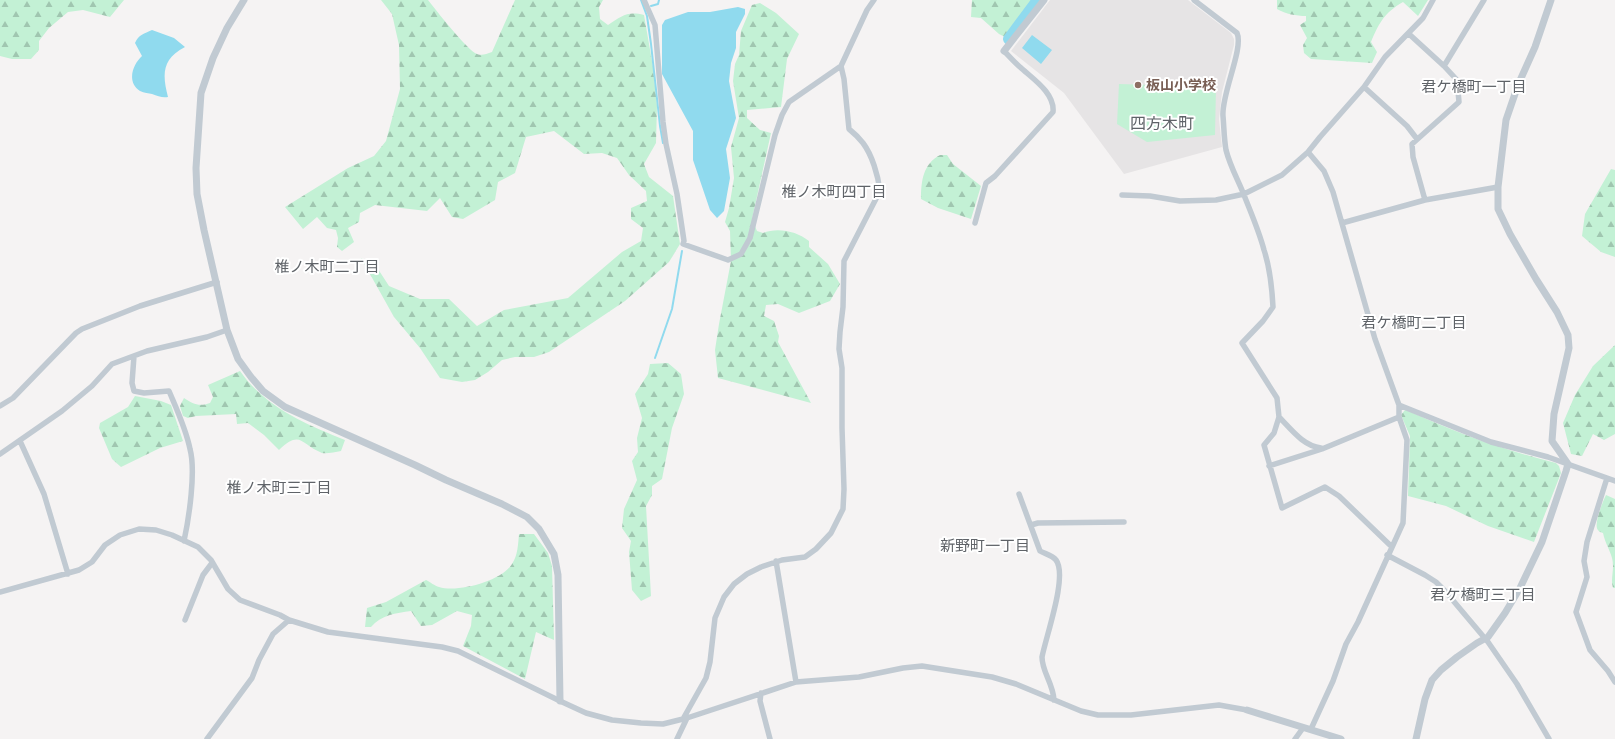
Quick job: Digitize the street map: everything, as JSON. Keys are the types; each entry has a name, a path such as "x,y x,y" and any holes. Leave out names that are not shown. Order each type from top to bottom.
{"street":[{"path":"244,0 227,28 213,58 202,93 197,160 197,194 227,330 238,359 250,377 263,391 285,407 502,504 527,517 539,530 554,554 558,575 560,701"},
{"path":"644,0 655,25 663,122 666,144 677,194 684,242 683,244 728,260 741,254 750,238 775,135 782,115 789,102 841,66 867,10 874,0"},
{"path":"975,223 986,183 995,176 1053,112 1054,105 1047,93 1004,51 1044,0"},
{"path":"1194,0 1238,36 1238,47 1226,91 1223,114 1226,150 1264,250 1273,307 1242,342 1277,398 1279,417 1274,433 1264,445 1282,508 1325,487 1339,496 1392,547"},
{"path":"1122,195 1150,196 1180,201 1216,200 1244,194 1282,175 1308,152 1320,136 1364,87 1385,57 1423,18 1433,0"},
{"path":"1444,66 1484,0"},
{"path":"1551,0 1535,48 1518,85 1506,120 1498,186 1498,209 1501,218 1557,312 1568,335 1569,348 1554,414 1552,441 1568,464"},
{"path":"1409,34 1457,80 1459,102 1412,144 1413,157 1425,200"},
{"path":"677,739 685,718 706,678 710,662 715,618 724,597 734,584 747,574 776,562 805,557 816,549 831,533 842,509 844,489 842,368 839,349 843,307 844,261 880,191 879,182 868,151 862,142 849,129 844,79 841,66"},
{"path":"1364,87 1408,126 1417,139"},
{"path":"1308,152 1326,176 1342,223 1375,339 1399,405 1399,417 1407,440 1403,522 1361,616 1346,644 1333,681 1311,729"},
{"path":"1342,223 1425,200 1498,186"},
{"path":"0,406 13,398 76,333 82,329 140,306 217,282"},
{"path":"0,454 62,411 92,386 112,364 134,356 227,330"},
{"path":"134,356 132,383 134,390 144,392 169,391 180,416 191,451 192,470 188,525 184,540"},
{"path":"1399,405 1492,442 1568,464 1615,481"},
{"path":"1279,417 1294,434 1312,447 1322,449"},
{"path":"1269,466 1322,449 1399,417"},
{"path":"20,441 44,494 68,574"},
{"path":"1416,739 1425,699 1432,680 1456,657 1488,637 1505,614 1542,542 1568,464"},
{"path":"1607,478 1587,542 1584,561 1587,577 1576,612 1590,650 1608,671 1615,682"},
{"path":"1019,494 1040,551 1056,560 1059,571 1056,601 1042,657 1042,665 1053,689 1054,700"},
{"path":"1031,524 1061,522 1124,522"},
{"path":"0,592 13,587 79,570 92,562 106,545 120,535 139,529 156,530 184,540 198,547 212,563 228,589 240,600 280,615 289,620 328,632 442,647 458,651 586,713 612,720 663,724 796,682 859,677 903,668 922,666 992,677 1081,711 1108,716 1131,715 1219,705 1247,710 1341,739"},
{"path":"1387,555 1436,582 1485,639 1517,684 1550,739"},
{"path":"776,562 796,682"},
{"path":"185,620 203,575 212,563"},
{"path":"207,739 252,678 259,660 273,634 289,620"},
{"path":"761,693 760,701 770,739"},
{"path":"1295,739 1304,728"}],"shaded area":[{"name":"板山小学校","path":"1050,0 1188,0 1231,33 1234,39 1234,45 1222,92 1219,119 1222,147 1124,174 1064,93 1011,51"}],"green space":[{"path":"0,0 124,0 110,17 83,10 68,12 49,28 39,41 39,50 31,59 12,59 0,56"},
{"path":"381,0 428,0 467,46 477,54 481,55 492,52 515,0 603,0 599,7 600,19 608,25 625,15 644,15 653,67 657,106 656,143 644,164 649,177 673,196 680,244 669,262 625,301 549,352 534,357 515,357 502,360 488,372 475,380 462,382 440,378 420,348 394,317 361,258 378,269 389,286 420,299 449,299 477,326 504,310 568,298 622,252 641,241 643,228 631,219 631,208 647,201 646,191 629,175 617,158 602,153 584,154 554,131 526,137 515,173 498,182 495,200 463,219 452,217 440,198 427,211 375,205 360,213 359,222 348,228 354,242 342,251 337,247 338,238 336,230 327,228 317,217 303,229 285,207 348,168 374,156 386,141 400,89 399,45 392,14"},
{"path":"972,0 1036,0 1007,38 999,34 981,18 971,17"},
{"path":"1277,0 1428,0 1418,16 1403,2 1387,14 1377,29 1371,42 1377,52 1372,63 1311,59 1304,53 1303,45 1307,38 1300,25 1306,21 1306,16 1299,16 1277,9"},
{"path":"760,3 776,13 799,34 787,59 781,107 747,110 747,118 760,130 771,133 752,219 757,231 763,233 774,230 793,232 809,241 809,247 828,264 840,284 830,301 799,313 778,304 766,305 764,316 774,321 779,336 778,342 811,403 718,378 715,350 731,261 730,231 725,222 734,178 731,147 739,118 733,81 735,64 739,55 741,31 752,5"},
{"path":"1119,84 1216,87 1215,135 1147,142 1117,124"},
{"path":"940,155 947,155 953,164 981,186 971,219 938,208 921,199 924,174 930,163"},
{"path":"1611,169 1615,170 1615,257 1601,252 1582,236 1585,214"},
{"path":"1615,345 1615,434 1604,440 1593,434 1582,456 1571,454 1563,423 1575,395 1593,366"},
{"path":"668,363 681,374 684,394 672,428 662,479 652,486 652,495 646,506 651,596 641,601 632,590 629,552 631,541 622,528 624,509 637,480 632,461 638,452 637,438 642,418 635,394 648,374 650,364"},
{"path":"240,371 261,395 287,413 315,428 345,440 341,451 322,453 297,440 292,440 279,450 264,435 248,423 237,424 236,414 196,416 188,418 183,416 180,406 184,398 196,404 203,405 210,403 213,397 208,385"},
{"path":"135,396 161,401 171,405 183,441 160,448 121,467 112,459 99,428 100,423 128,407"},
{"path":"1405,410 1482,441 1518,453 1556,463 1559,466 1561,473 1534,542 1488,526 1446,506 1408,496 1410,436 1401,415"},
{"path":"1606,495 1615,499 1615,588 1613,588 1612,584 1613,562 1611,555 1603,533 1599,531 1597,527 1599,513"},
{"path":"519,534 534,534 548,553 552,566 554,640 536,632 525,679 463,646 471,626 472,615 457,611 432,625 421,626 411,611 389,615 379,620 371,627 365,627 367,608 386,602 426,580 439,587 457,588 479,584 499,576 507,570 514,561"}],"water":[{"path":"738,7 745,9 745,14 736,32 736,48 731,63 729,81 736,118 726,149 730,178 724,211 717,218 710,210 693,160 693,131 662,74 662,25 665,20 688,12 710,12"},
{"path":"152,30 174,38 185,47 177,52 168,62 165,81 168,97 142,92 133,83 132,73 142,56 135,43 140,36"},
{"path":"1032,35 1052,50 1041,64 1022,48"}],"waterway":[{"path":"641,0 647,16 663,143"},
{"path":"651,6 658,4 659,0"},
{"path":"1009,39 1038,0"},
{"path":"655,358 672,309 682,251"}],"place":[{"name":"板山小学校","path":"1138,85"}],"district":[{"name":"君ケ橋町一丁目","path":"1474,87"},
{"name":"四方木町","path":"1162,123"},
{"name":"椎ノ木町四丁目","path":"834,192"},
{"name":"椎ノ木町二丁目","path":"327,267"},
{"name":"君ケ橋町二丁目","path":"1414,323"},
{"name":"椎ノ木町三丁目","path":"279,488"},
{"name":"新野町一丁目","path":"985,546"},
{"name":"君ケ橋町三丁目","path":"1483,595"}]}
